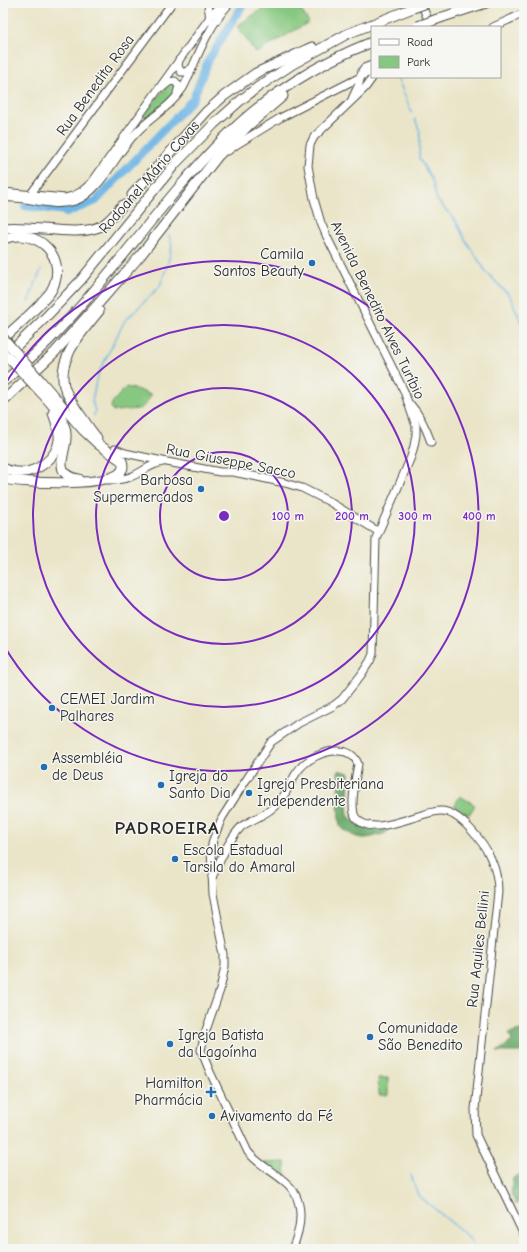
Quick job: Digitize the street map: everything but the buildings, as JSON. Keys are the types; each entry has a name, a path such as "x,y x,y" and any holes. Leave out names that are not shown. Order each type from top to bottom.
{"highway":[{"name":"Rodoanel Mário Covas","path":"3,359 65,298 176,163 214,124 241,100 305,57 347,34 417,5 427,3"},
{"path":"416,26 486,3"},
{"path":"132,195 207,111 224,96 256,73 300,52 347,34"},
{"name":"Rodoanel Mário Covas","path":"3,382 46,343 79,309 190,175 226,136 269,99 312,71 350,51 371,42"},
{"path":"3,479 48,484 94,481 116,476 122,470 122,461 101,442 67,394 63,375 66,360 84,331 218,156 244,129 312,71"},
{"path":"3,228 14,227 72,230 92,229 101,226 108,221 123,205"},
{"path":"3,239 18,236 38,240 47,248 54,260 56,272 55,281 50,292 32,313 3,338 37,383 57,423 59,432 59,441 56,450 50,458 39,467 19,473 3,468"},
{"path":"3,396 55,352 140,256"},
{"path":"3,352 37,383 89,436 115,449"},
{"path":"3,401 22,381"},
{"path":"45,398 61,418 67,434 62,458 63,468 72,478 94,481"}],"main road":[{"name":"Rua Benedita Rosa","path":"27,197 40,183 172,3"},
{"path":"192,68 193,59 200,42 208,29 210,17 208,3"},
{"path":"199,34 208,3"},
{"path":"212,3 220,3"},
{"path":"3,198 44,196 65,198 75,196 84,190 92,182 210,17 223,3"},
{"path":"3,192 60,204 70,203 83,198 99,182 136,133 168,107 174,100 183,88 215,21 230,3"},
{"path":"417,5 430,26"},
{"path":"495,26 524,13"},
{"path":"180,58 178,66 179,71 183,73 192,68"},
{"path":"361,76 364,68 371,64"},
{"path":"206,172 225,153 280,118 371,71"},
{"path":"361,76 365,81 372,78"},
{"name":"Avenida Benedito Alves Turíbio","path":"350,102 361,76"},
{"name":"Avenida Benedito Alves Turíbio","path":"292,1249 299,1232 300,1208 292,1187 262,1166 248,1152 201,1050 205,1033 220,990 225,966 225,955 213,894 211,850 213,840 219,826 238,790 271,742 299,723 342,700 361,675 373,654 376,538 411,457 414,446 416,426 409,402 398,376 321,223 314,198 308,166 311,141 318,131 365,88 372,78"},
{"path":"156,94 169,82 175,81 179,86 174,100"},
{"path":"40,183 40,191 44,196"},
{"path":"3,203 27,197"},
{"path":"3,224 14,227"},
{"path":"409,402 416,410 426,429 430,442"},
{"name":"Rua Giuseppe Sacco","path":"115,449 125,453 167,462 220,472 232,472 254,476 293,485 328,501 379,532"},
{"path":"94,481 122,480 156,463 167,462"},
{"name":"Rua Aquiles Bellini","path":"212,877 237,831 242,826 277,805 286,792 296,772 303,765 327,752 344,751 350,754 358,764 352,806 355,817 361,822 368,825 385,825 440,811 446,812 460,820 478,838 488,852 497,877 498,892 476,1103 476,1135 524,1235"}],"green space":[{"path":"271,3 296,3 309,22 256,53 237,26"},
{"path":"172,83 176,84 174,95 148,118 143,116 162,92"},
{"path":"126,387 151,395 143,407 113,411 111,407 112,403"},
{"path":"338,770 349,773 347,804 348,815 354,822 368,829 388,828 386,833 362,838 352,835 340,827 338,806"},
{"path":"460,796 475,805 469,815 454,806"},
{"path":"524,1029 524,1052 497,1052 512,1041 509,1033"},
{"path":"378,1078 388,1078 388,1095 379,1095"},
{"path":"285,1162 286,1179 263,1163"},
{"path":"524,1172 524,1197 521,1198 516,1205 511,1194 513,1178"}],"waterway":[{"path":"25,206 65,211 66,213 96,201 193,99 208,61 244,3"},
{"path":"397,78 412,113"},
{"path":"415,119 420,132 419,158 432,180 437,200 455,220 466,241 487,273 510,296 524,329"},
{"path":"94,416 95,411 92,401 99,372 124,322 160,286 168,263 172,245 169,235"},
{"path":"28,302 41,270"},
{"path":"411,1175 418,1195 470,1238 473,1244"}],"place":[{"name":"Camila Santos Beauty","path":"312,263"},
{"name":"Barbosa Supermercados","path":"201,489"},
{"name":"CEMEI Jardim Palhares","path":"52,708"},
{"name":"Assembléia de Deus","path":"44,767"},
{"name":"Igreja do Santo Dia","path":"161,785"},
{"name":"Igreja Presbiteriana Independente","path":"249,793"},
{"name":"Escola Estadual Tarsila do Amaral","path":"175,859"},
{"name":"Comunidade São Benedito","path":"370,1037"},
{"name":"Igreja Batista da Lagoínha","path":"170,1044"},
{"name":"Hamilton Pharmácia","path":"211,1092"},
{"name":"Avivamento da Fé","path":"212,1116"}],"district":[{"name":"PADROEIRA","path":"167,828"}]}
